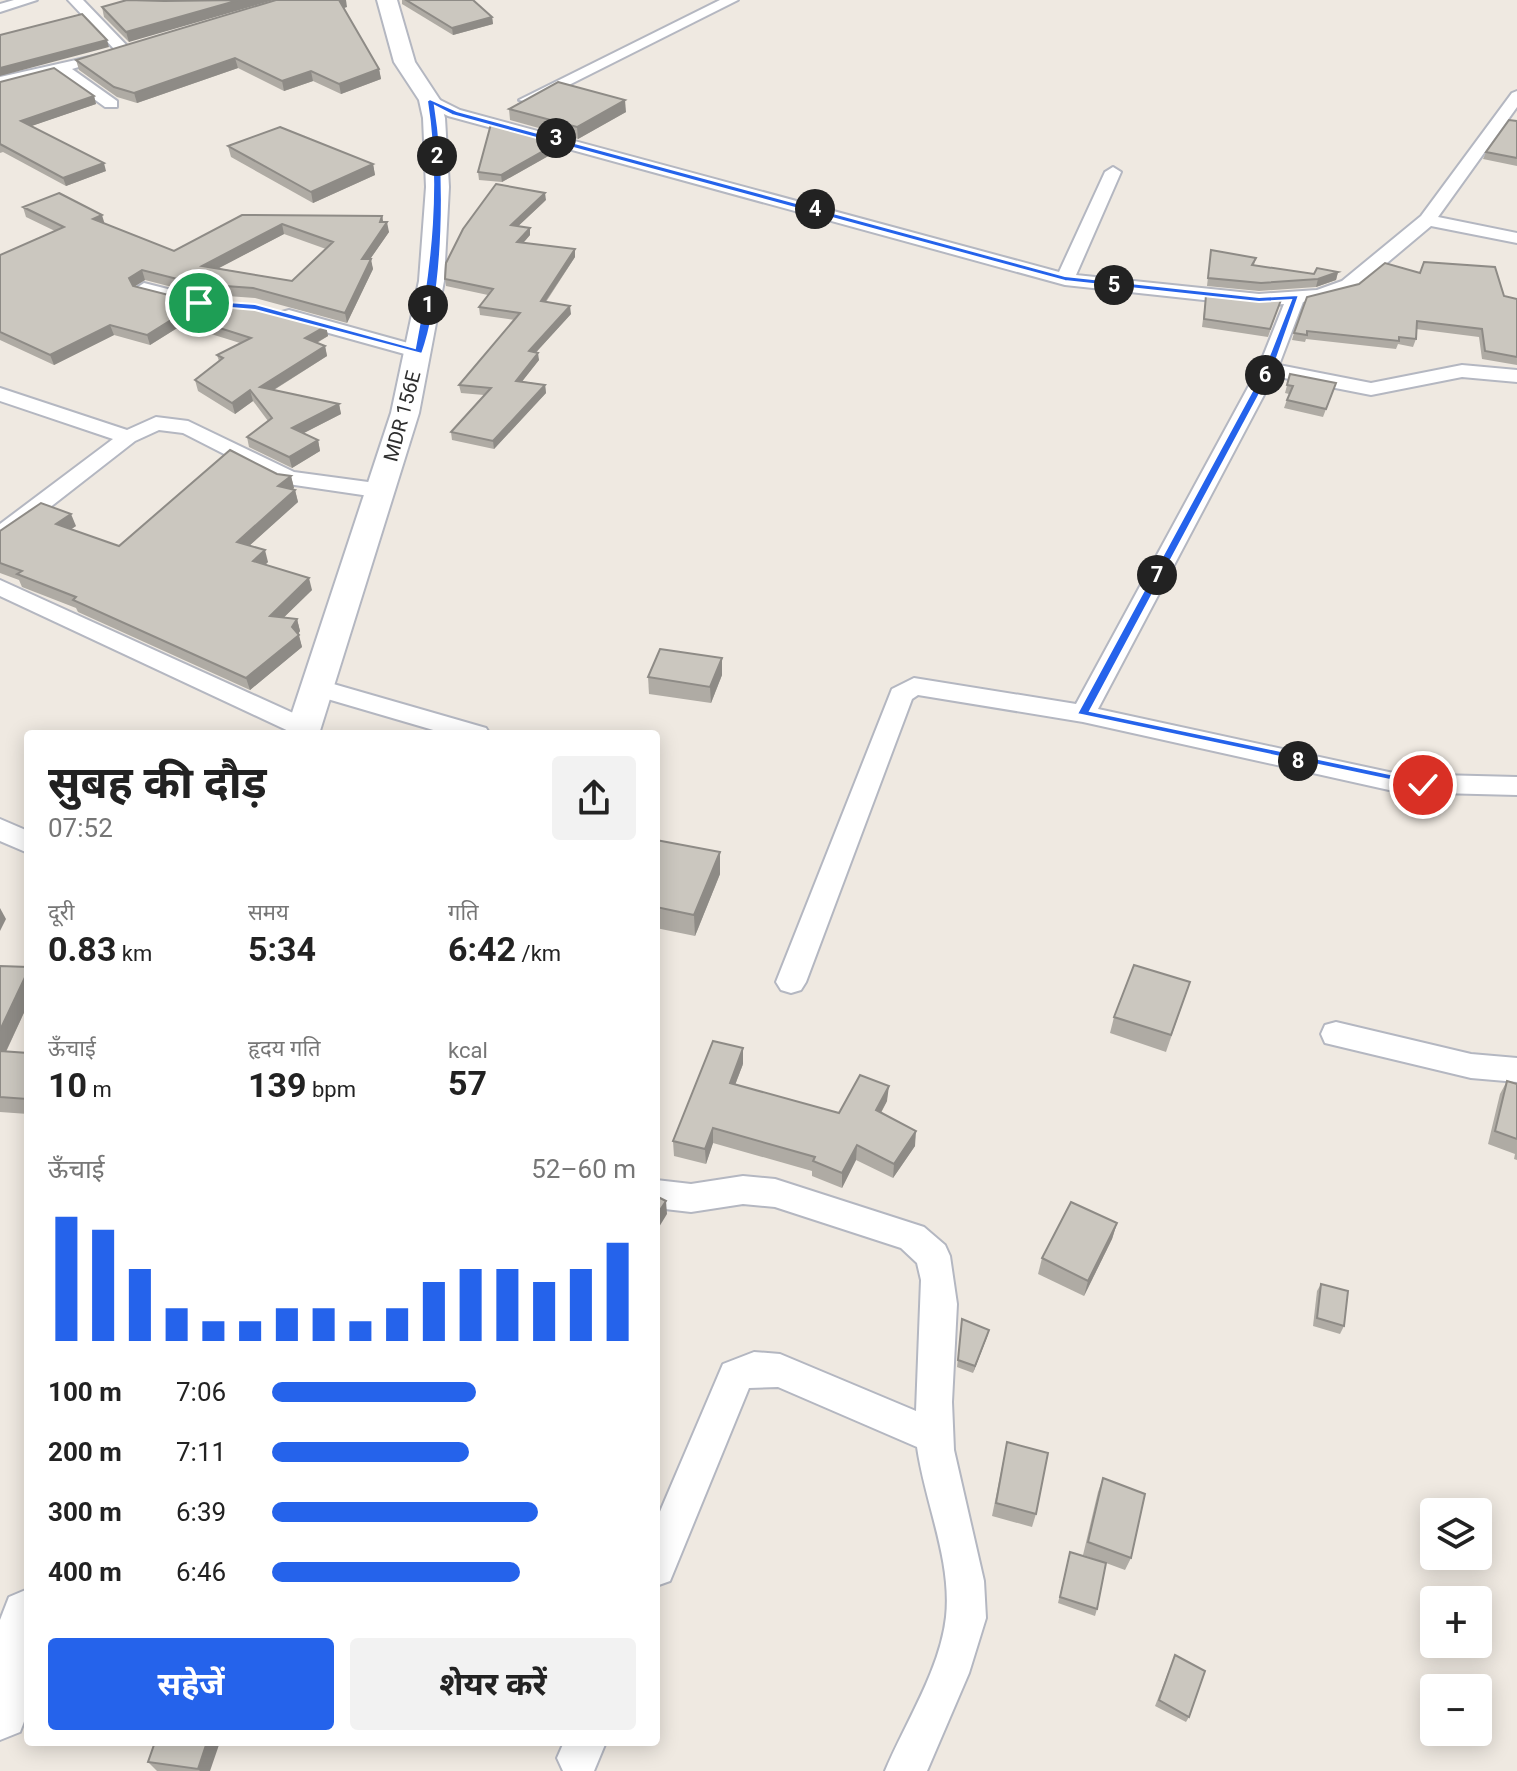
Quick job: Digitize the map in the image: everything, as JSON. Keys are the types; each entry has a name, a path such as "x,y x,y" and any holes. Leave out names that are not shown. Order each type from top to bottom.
{"main road":[{"name":"MDR 156E","path":"303,730 383,491 419,352 435,268 437,165 430,101 409,70 387,0"},
{"path":"0,1712 24,1630"}],"street":[{"path":"0,8 30,0"},
{"path":"0,82 133,49 75,0"},
{"path":"503,113 592,65 675,30 731,0"},
{"path":"61,68 111,104"},
{"path":"430,101 454,113 503,113 1065,279 1259,300 1319,295 1349,285 1427,220 1517,96"},
{"path":"1065,279 1113,172"},
{"path":"1427,220 1517,238"},
{"path":"144,289 199,303 227,305"},
{"path":"1083,714 1268,369 1296,297"},
{"path":"270,311 419,352"},
{"path":"1268,369 1371,389 1462,371 1517,376"},
{"path":"4,400 128,437"},
{"path":"0,535 128,437 156,423 171,422 188,427 289,478 383,491"},
{"path":"0,587 301,730"},
{"path":"791,982 906,688 928,685 1083,714 1398,783 1445,786 1474,780 1517,786"},
{"path":"316,687 463,730"},
{"path":"0,829 24,841"},
{"path":"1336,1034 1471,1066 1517,1070"},
{"path":"660,1194 691,1198 743,1190 775,1193 912,1237 933,1256 938,1275 933,1409 935,1437 966,1616 906,1771"},
{"path":"660,1557 736,1376 754,1369 780,1371 935,1437"}],"building":[{"path":"127,0 239,0 126,32 102,7"},
{"path":"276,0 339,0 379,69 339,84 311,71 282,81 235,58 134,93 114,87 76,60"},
{"path":"406,0 473,0 492,17 452,28"},
{"path":"82,14 107,40 0,68 0,35"},
{"path":"54,68 94,96 21,121 104,163 63,178 0,144 0,82"},
{"path":"558,82 625,100 577,127 509,109"},
{"path":"1509,120 1517,121 1517,158 1486,152"},
{"path":"491,124 559,142 501,175 478,172"},
{"path":"280,127 373,164 311,192 228,146"},
{"path":"496,184 545,193 511,225 530,228 517,242 575,249 541,301 570,306 529,351 538,353 516,381 545,385 493,441 451,432 491,388 459,385 520,313 479,307 493,289 445,279 446,263 463,229"},
{"path":"59,193 102,215 93,219 174,251 242,215 382,216 380,222 387,222 362,259 371,259 345,313 253,288 197,284 142,270 129,278 133,286 196,302 251,306 326,326 305,338 325,346 260,387 339,404 292,428 318,440 289,457 247,437 272,418 250,390 232,403 195,380 223,358 217,355 251,338 179,315 147,335 110,325 50,355 0,332 0,255 64,227 23,207","holes":["282,224 333,242 292,281 202,266"]},
{"path":"1211,250 1256,258 1252,265 1314,274 1317,268 1338,272 1318,279 1261,283 1208,278"},
{"path":"1424,262 1495,267 1504,296 1517,299 1517,357 1485,351 1482,329 1417,321 1416,339 1399,337 1399,341 1307,331 1307,335 1294,333 1307,297 1359,284 1385,263 1420,273"},
{"path":"1206,295 1281,300 1270,329 1204,319"},
{"path":"1290,374 1336,383 1326,409 1287,400 1293,386 1287,385"},
{"path":"230,450 277,474 291,476 278,486 295,490 237,542 265,550 253,561 309,578 270,616 297,619 292,627 299,635 246,678 73,600 76,597 17,574 22,571 0,563 0,531 41,503 71,514 56,524 119,546"},
{"path":"660,649 722,658 710,687 648,677"},
{"path":"660,841 720,852 694,915 660,908"},
{"path":"1134,965 1190,982 1171,1035 1114,1017"},
{"path":"0,966 24,967 24,979 0,1030"},
{"path":"713,1041 743,1048 730,1083 839,1113 860,1075 889,1086 876,1110 916,1131 894,1164 857,1145 842,1173 813,1161 815,1157 713,1128 705,1149 673,1141"},
{"path":"0,1051 24,1053 24,1099 0,1097"},
{"path":"1507,1081 1517,1084 1517,1139 1495,1131"},
{"path":"1071,1202 1117,1223 1088,1281 1042,1258"},
{"path":"1321,1284 1348,1291 1344,1326 1317,1318"},
{"path":"962,1319 989,1330 975,1366 958,1360"},
{"path":"1007,1442 1048,1453 1036,1514 996,1503"},
{"path":"1103,1478 1145,1494 1131,1558 1088,1542"},
{"path":"1070,1552 1106,1563 1097,1609 1060,1597"},
{"path":"1175,1655 1205,1671 1189,1717 1159,1700"},
{"path":"154,1746 206,1746 198,1769 148,1762"}],"route":[{"path":"199,303 255,307 419,352 435,268 438,193 436,138 430,101 454,113 490,120 1065,279 1259,300 1296,297 1268,369 1083,714 1398,783 1423,785"}]}
